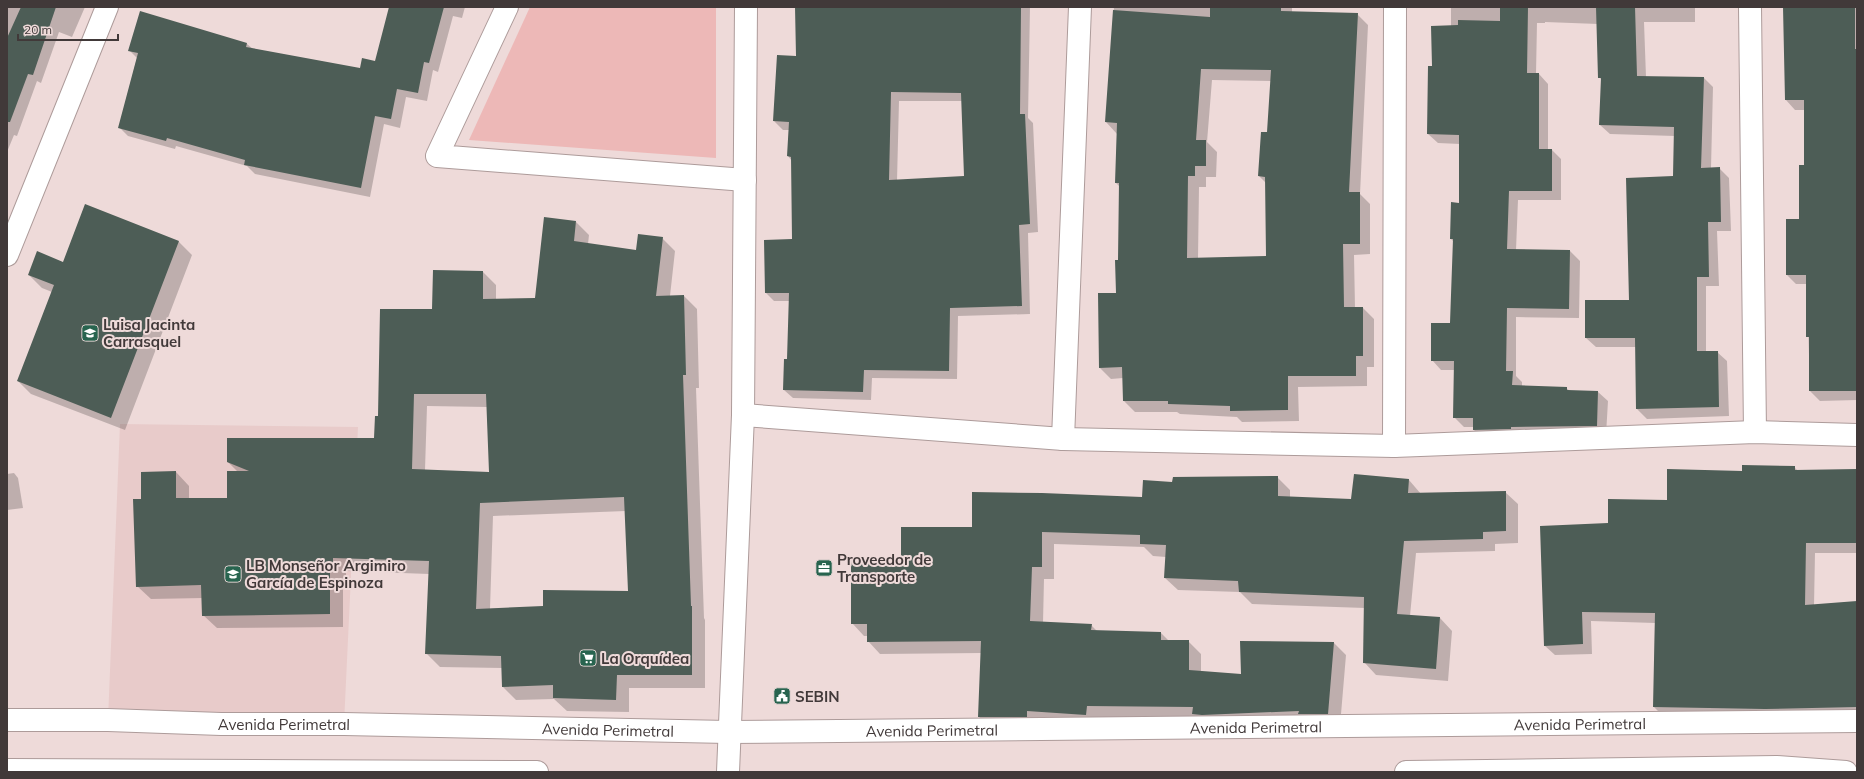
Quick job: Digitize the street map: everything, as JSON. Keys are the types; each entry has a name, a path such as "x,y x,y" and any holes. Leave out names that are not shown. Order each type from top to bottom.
{"street":[{"path":"7,255 107,7"},
{"path":"507,7 437,156 745,180"},
{"path":"728,772 728,732 743,415 746,7"},
{"path":"1063,439 1080,7"},
{"path":"1394,446 1395,7"},
{"path":"1750,7 1755,432"},
{"path":"743,415 1063,439 1394,446 1755,432 1857,435"},
{"name":"Avenida Perimetral","path":"7,720 108,720 221,724 344,724 728,732 1857,721"},
{"path":"1406,772 1777,767 1846,772"},
{"path":"7,770 537,772"}],"shaded area":[{"path":"530,7 716,7 716,158 469,140"},
{"name":"LB Monseñor Argimiro García de Espinoza","path":"120,424 358,427 344,724 108,720"}],"building":[{"path":"21,7 56,7 33,75 28,74 10,122 7,122 7,38"},
{"path":"389,7 444,7 429,63 424,62 418,93 397,89 391,119 375,116 361,188 244,165 245,160 167,138 166,141 118,128 138,53 128,51 140,11 247,43 246,47 360,68 362,58 375,61"},
{"path":"795,7 1021,7 1020,114 1025,114 1030,224 1019,225 1022,306 950,308 949,371 864,370 863,392 783,390 784,359 787,359 789,293 765,293 764,240 792,239 791,157 787,156 789,122 773,121 777,55 796,56","holes":["891,92 961,93 964,176 889,180"]},
{"path":"1210,7 1281,7 1281,11 1358,13 1349,192 1360,192 1360,244 1343,244 1344,307 1363,307 1363,356 1356,356 1356,376 1288,376 1288,410 1230,411 1230,406 1168,404 1168,401 1123,401 1122,367 1099,368 1098,293 1116,293 1115,260 1118,260 1119,183 1115,183 1117,123 1105,122 1113,10 1210,17","holes":["1201,69 1271,70 1267,132 1261,132 1258,176 1265,177 1266,256 1187,258 1188,176 1195,176 1195,166 1206,166 1206,140 1196,140"]},
{"path":"1500,7 1528,7 1527,73 1539,73 1539,149 1552,149 1552,191 1509,191 1507,249 1570,250 1569,309 1507,308 1506,371 1513,371 1512,385 1567,387 1567,390 1598,391 1597,426 1511,427 1511,429 1473,430 1473,418 1453,418 1454,361 1431,361 1431,323 1450,323 1453,239 1450,239 1451,202 1459,203 1459,135 1427,134 1428,66 1432,66 1431,26 1458,25 1458,20 1500,21"},
{"path":"1596,7 1635,7 1637,76 1704,77 1701,168 1720,167 1721,222 1708,222 1709,277 1697,277 1697,351 1718,351 1719,407 1636,409 1635,338 1585,338 1585,300 1629,300 1626,178 1673,176 1674,127 1599,125 1601,78 1598,78"},
{"path":"1783,7 1855,7 1855,49 1857,49 1857,391 1809,391 1809,337 1806,337 1806,275 1786,275 1786,219 1799,219 1799,165 1804,165 1804,100 1785,100"},
{"name":"Luisa Jacinta Carrasquel","path":"85,204 179,241 111,418 17,381 54,285 28,275 37,251 63,262"},
{"path":"544,217 576,221 574,241 636,250 638,234 663,237 656,296 684,295 686,375 683,375 692,606 692,675 617,675 616,700 553,698 553,685 502,687 501,656 425,654 429,561 333,558 333,566 330,566 330,614 202,616 201,585 136,587 133,499 141,499 141,472 176,471 176,498 227,498 227,471 249,471 227,462 227,438 374,438 375,416 378,416 380,309 432,309 433,270 483,271 483,299 535,298","holes":["414,394 486,394 489,472 412,469","624,497 628,591 543,590 543,606 476,609 480,503"]},
{"path":"1742,465 1795,466 1795,470 1857,469 1857,543 1806,543 1805,605 1857,601 1857,707 1765,709 1653,707 1655,613 1582,612 1583,644 1544,646 1540,526 1608,523 1608,499 1667,500 1667,469 1742,471"},
{"path":"1354,474 1409,479 1408,493 1506,491 1506,531 1483,532 1483,539 1404,541 1397,614 1440,617 1436,669 1363,663 1364,597 1239,592 1238,581 1164,578 1166,545 1140,544 1140,535 1042,532 1042,567 1032,567 1030,621 1092,624 1091,630 1161,632 1161,640 1189,640 1189,670 1241,674 1240,641 1334,642 1328,714 1298,714 1299,711 1202,715 1192,714 1193,707 1087,706 1086,715 1027,711 1027,717 978,717 981,641 867,642 867,624 851,624 851,560 901,559 901,527 972,527 972,492 1142,497 1143,480 1172,482 1173,477 1278,476 1278,496 1351,499"}],"place":[{"name":"Luisa Jacinta Carrasquel","path":"90,333"},
{"name":"Proveedor de Transporte","path":"824,568"},
{"name":"LB Monseñor Argimiro García de Espinoza","path":"233,574"},
{"name":"La Orquídea","path":"588,658"},
{"name":"SEBIN","path":"782,696"}]}
